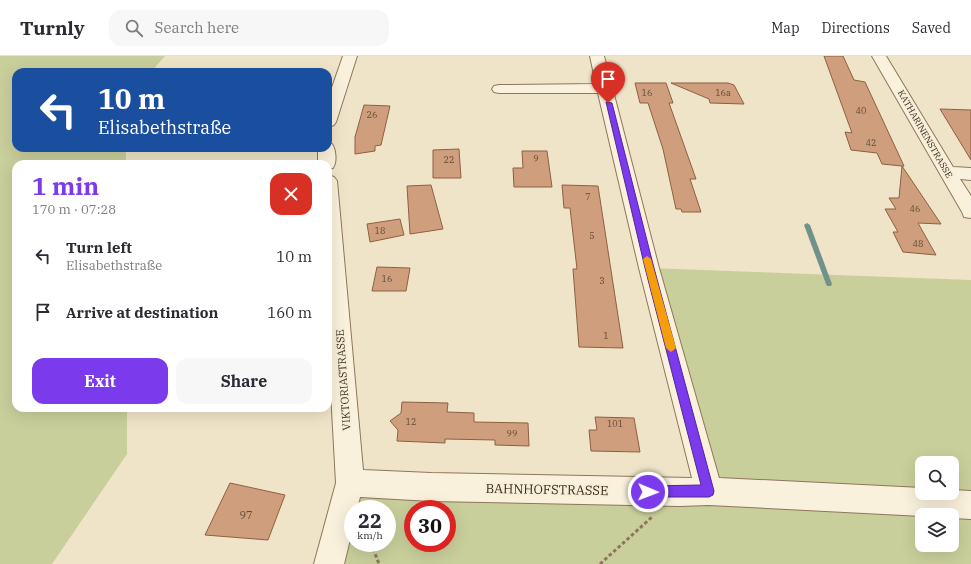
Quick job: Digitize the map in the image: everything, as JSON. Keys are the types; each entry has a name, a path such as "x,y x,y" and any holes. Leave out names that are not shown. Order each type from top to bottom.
{"street":[{"path":"332,110 350,56"},
{"path":"597,56 649,268 709,491"},
{"name":"KATHARINENSTRASSE","path":"879,56 971,212"},
{"path":"499,89 605,88"},
{"path":"947,172 971,174"},
{"name":"VIKTORIASTRASSE","path":"332,236 350,483"},
{"path":"329,564 350,483"},
{"name":"BAHNHOFSTRASSE","path":"350,483 431,487 680,492 709,491 971,505"}],"path":[{"path":"600,564 680,492"},
{"path":"374,552 379,564"}],"green space":[{"path":"0,56 165,56 154,68 12,68 12,152 126,152 126,160 12,160 12,412 127,412 127,454 52,564 0,564"},
{"path":"649,268 971,280 971,564 329,564 344,506 344,552 396,552 396,500 346,500 350,483 708,491"}],"building":[{"path":"824,56 843,56 854,80 865,82 904,166 882,164 877,153 851,150 845,132 852,133"},
{"path":"635,83 666,83 673,103 669,103 696,179 690,179 701,212 682,212 681,209 676,209 663,149 648,103 640,103"},
{"path":"671,83 728,83 734,85 744,104 710,103 709,99"},
{"path":"364,105 390,106 381,145 375,146 375,151 355,154 355,137"},
{"path":"940,109 971,110 971,160"},
{"path":"459,149 461,178 433,178 433,150"},
{"path":"522,151 547,151 552,187 514,187 513,168 523,168"},
{"path":"902,166 941,224 918,223 936,255 903,252 893,232 898,232 885,209 896,209 889,198 899,198"},
{"path":"431,185 443,229 410,234 407,186"},
{"path":"562,185 598,186 623,348 579,347 573,269 577,269 570,208 564,208"},
{"path":"400,219 404,235 370,242 367,224"},
{"path":"377,267 410,268 406,291 372,291"},
{"path":"402,402 448,403 447,412 474,413 474,422 528,423 529,446 495,445 495,440 445,439 445,443 397,441 398,430 390,421 401,413"},
{"path":"595,417 634,418 640,452 591,451 589,430 597,430"},
{"path":"230,483 285,495 268,540 205,535"}],"waterway":[{"path":"807,225 829,284"}],"slow traffic":[{"path":"647,259 671,348"}],"route":[{"path":"608,103 649,268 709,491 648,492"}]}
